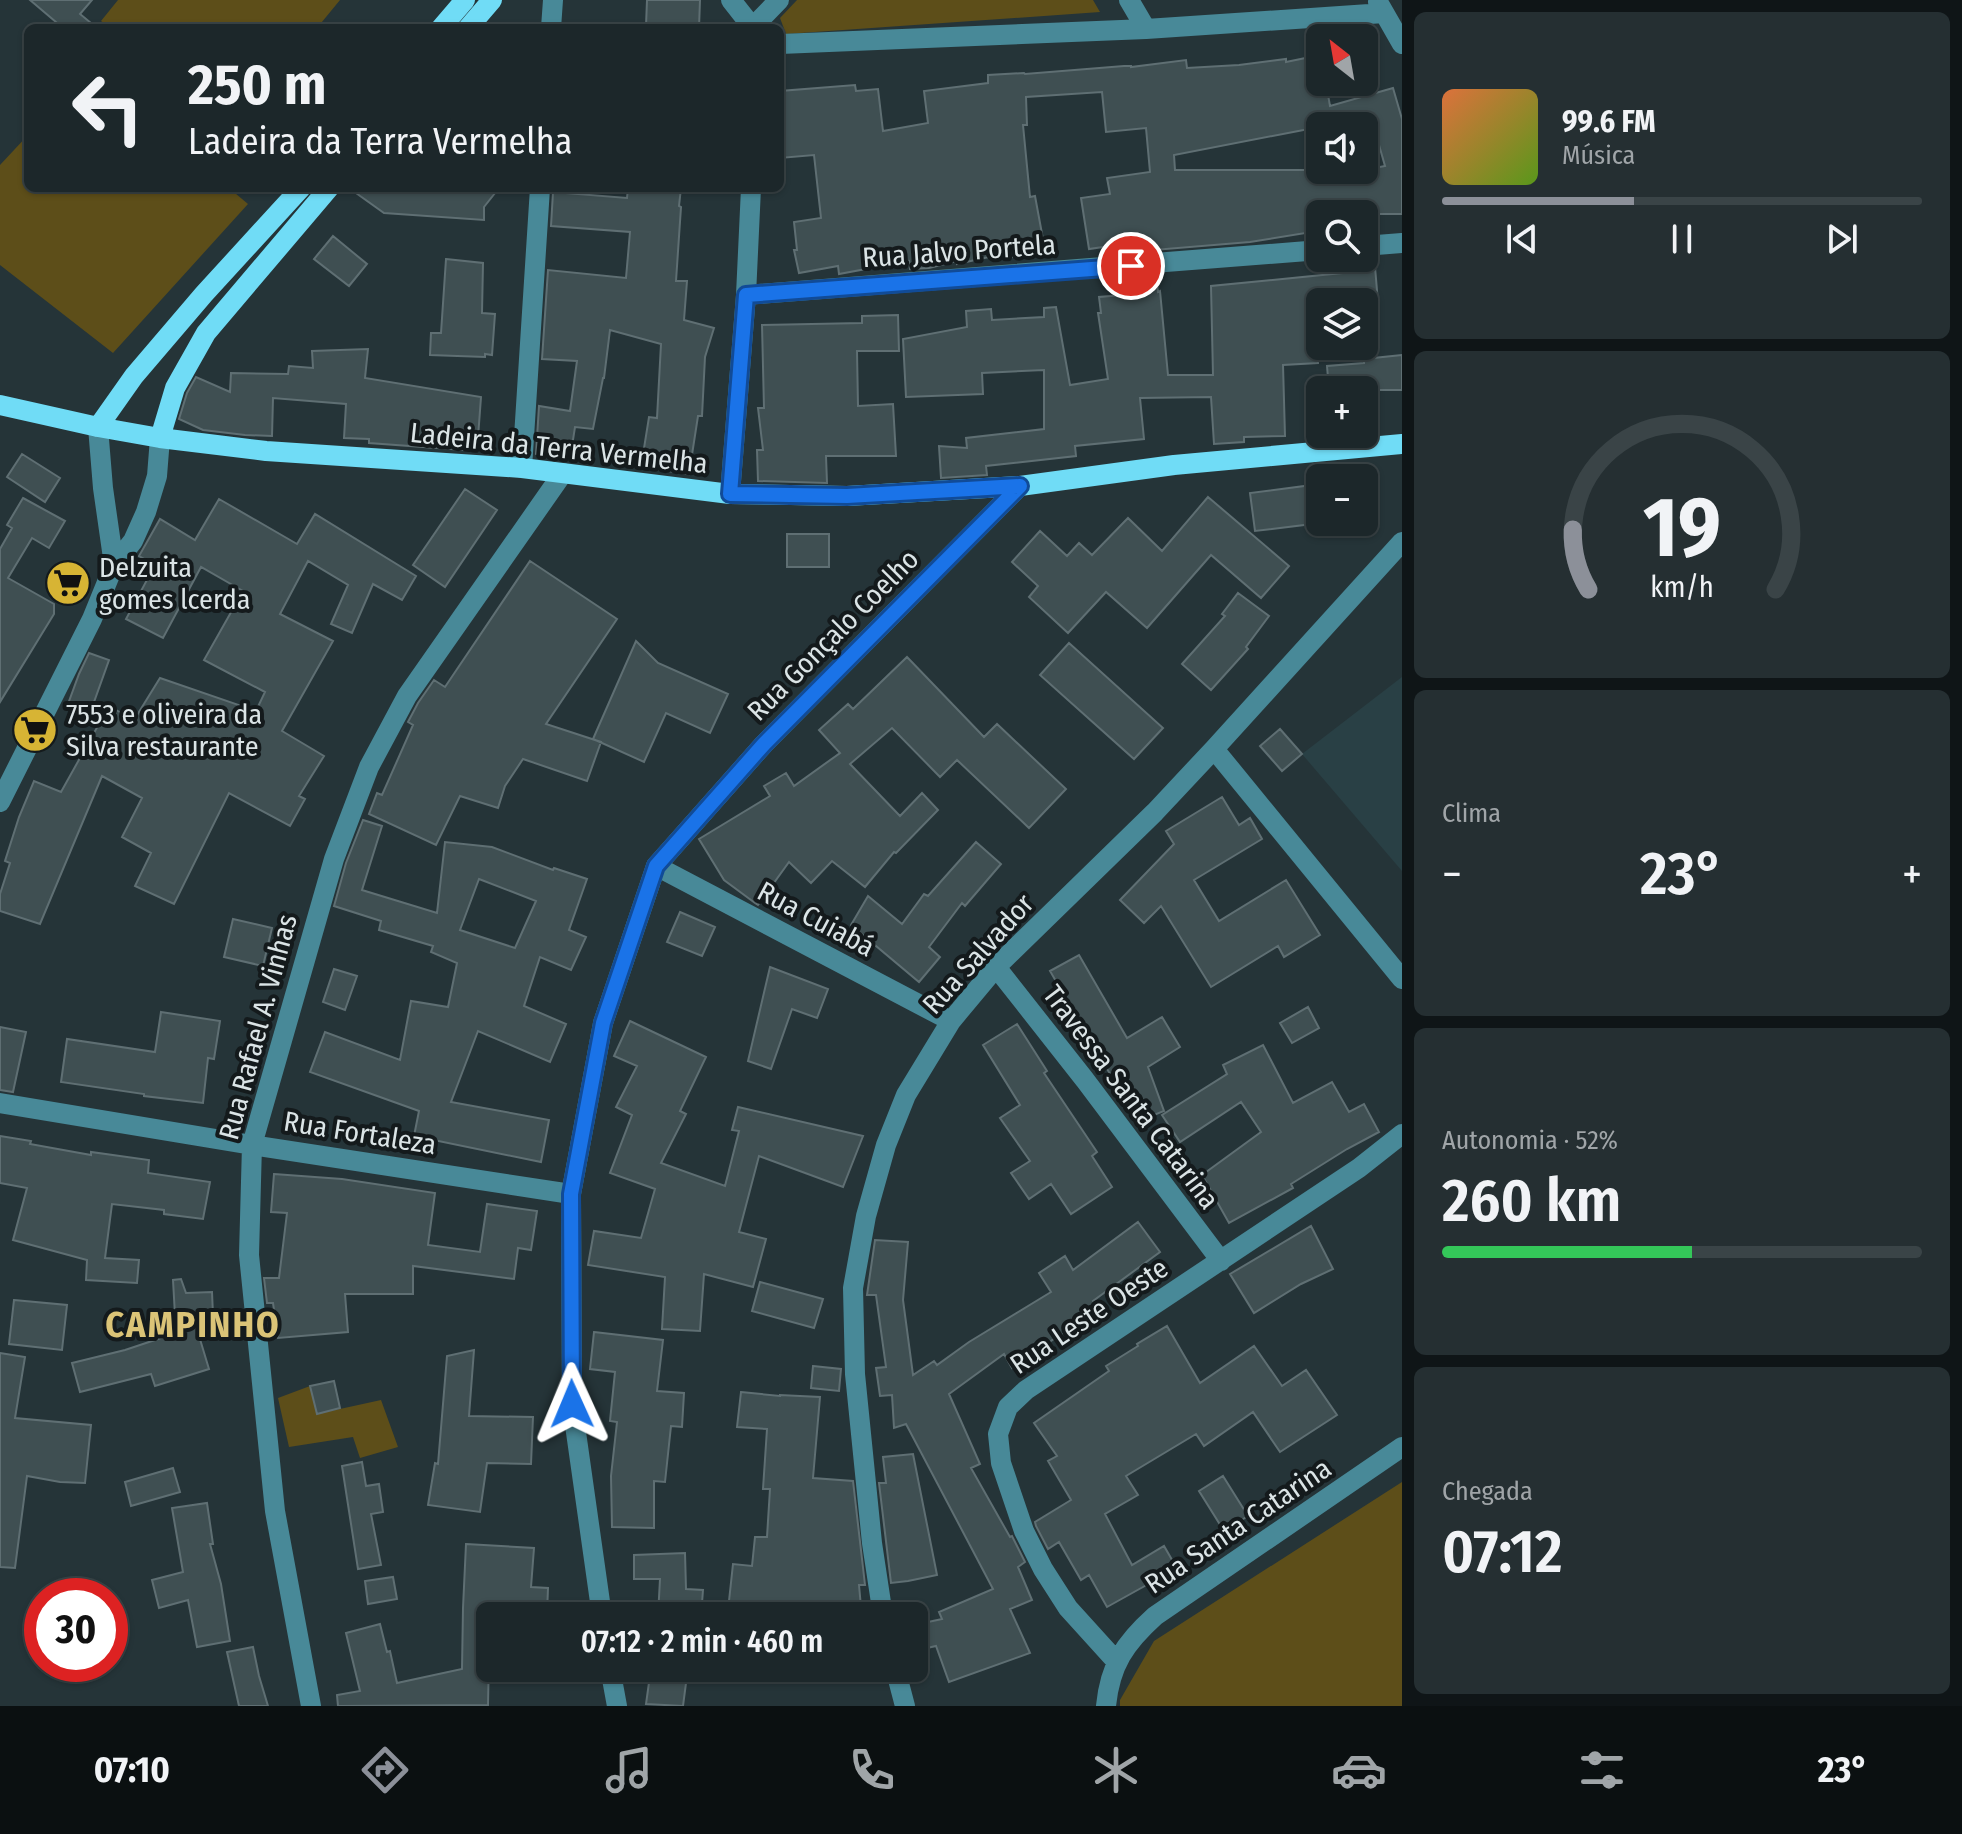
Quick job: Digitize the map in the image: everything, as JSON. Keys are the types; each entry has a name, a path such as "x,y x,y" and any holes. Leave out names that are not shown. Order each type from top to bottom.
{"main road":[{"path":"444,24 465,0"},
{"path":"471,24 492,0"},
{"path":"98,427 134,376 297,192"},
{"path":"160,438 175,388 206,333 326,192"},
{"name":"Ladeira da Terra Vermelha","path":"0,405 160,438 266,451 522,468 730,494 847,496 1020,486 1174,465 1402,444"}],"street":[{"path":"551,24 553,0"},
{"path":"731,0 750,24"},
{"path":"757,24 779,0"},
{"path":"1129,0 1146,29"},
{"path":"784,44 1146,29 1381,6 1402,44"},
{"path":"522,468 540,192"},
{"path":"730,494 751,192"},
{"path":"1378,245 1402,243"},
{"name":"Rua Jalvo Portela","path":"746,295 1306,251"},
{"path":"98,427 114,565"},
{"path":"0,802 92,619 114,565 133,541 146,512 157,476 160,438"},
{"name":"Rua Rafael A. Vinhas","path":"311,1706 275,1511 249,1255 252,1145 334,859 369,767 407,696 563,473"},
{"name":"Rua Gonçalo Coelho","path":"600,1602 572,1404 571,1194 603,1023 656,866 764,744 1020,486"},
{"name":"Rua Salvador","path":"881,1602 855,1374 853,1288 866,1216 886,1145 906,1095 951,1021 996,967 1155,812 1402,542"},
{"path":"1214,749 1402,979"},
{"name":"Rua Cuiabá","path":"656,866 951,1021"},
{"name":"Travessa Santa Catarina","path":"996,967 1221,1261"},
{"name":"Rua Fortaleza","path":"0,1103 571,1194"},
{"name":"Rua Leste Oeste","path":"1116,1661 1068,1608 1024,1531 1001,1463 998,1434 1008,1407 1026,1390 1359,1168 1402,1134"},
{"name":"Rua Santa Catarina","path":"1116,1661 1134,1634 1155,1616 1402,1447"},
{"path":"1106,1706 1116,1661"},
{"path":"613,1682 617,1706"},
{"path":"899,1682 905,1706"}],"shaded area":[{"path":"118,0 340,0 320,24 105,24 101,21"},
{"path":"797,0 1093,0 1100,12 786,34 780,18"},
{"path":"24,139 24,192 234,192 248,204 113,353 0,265 0,165"},
{"path":"1402,677 1402,871 1302,754"},
{"path":"310,1386 317,1414 381,1400 398,1447 360,1458 353,1437 289,1447 278,1398"},
{"path":"1402,1482 1402,1706 1120,1706 1120,1700 1154,1641"}],"building":[{"path":"30,0 92,0 80,14 92,24 58,24"},
{"path":"647,0 700,0 699,24 646,24"},
{"path":"1306,58 1306,96 1328,96 1330,106 1365,96 1378,96 1378,92 1393,88 1402,119 1402,214 1378,214 1378,200 1306,200 1306,233 1250,242 1118,253 1117,245 1089,249 1081,198 1110,194 1107,178 1150,172 1146,128 1106,132 1102,92 1026,97 1027,125 1023,125 1030,197 1035,196 1045,250 1013,257 1012,252 929,268 910,269 909,261 839,274 838,266 799,273 794,250 797,250 794,222 821,218 814,155 784,158 784,91 855,85 856,91 878,89 883,131 928,123 924,91 988,83 988,75 1131,67 1186,60 1187,68","holes":["1306,112 1378,112 1378,142 1385,166 1378,167 1378,184 1306,184 1306,170 1175,170 1174,155 1306,130"]},
{"path":"355,192 496,192 484,207 484,220 384,213"},
{"path":"553,192 627,198 628,192 681,192 676,281 687,281 684,320 714,328 705,357 702,416 698,416 689,474 641,467 649,417 657,418 661,344 610,330 593,429 575,427 570,459 536,454 539,406 570,411 577,361 542,359 548,270 626,278 630,232 551,226"},
{"path":"333,236 367,264 349,286 314,259"},
{"path":"446,259 483,263 482,313 495,314 492,355 430,355 431,333 441,333"},
{"path":"1375,272 1377,288 1306,288 1306,360 1318,360 1318,363 1283,365 1285,436 1244,437 1244,442 1214,444 1211,397 1140,398 1144,439 1075,446 1076,456 986,466 987,475 941,478 939,446 967,448 966,438 1044,429 1044,370 982,373 983,394 906,397 903,339 967,327 966,311 991,309 992,320 1044,317 1044,308 1056,307 1070,385 1108,379 1098,313 1101,313 1099,297 1122,295 1120,279 1156,276 1168,375 1213,375 1211,286"},
{"path":"898,315 899,351 857,351 858,406 893,404 896,456 826,456 827,483 758,481 757,450 763,450 758,408 764,408 762,325 862,323 862,316"},
{"path":"368,349 365,378 481,397 477,451 369,443 369,439 344,438 346,404 273,398 272,436 203,430 179,419 196,377 230,392 231,373 288,374 289,366 313,368 312,351"},
{"path":"1402,355 1402,390 1378,390 1378,376 1328,376 1327,366 1364,363 1364,360 1378,360 1378,358"},
{"path":"22,454 60,478 45,502 7,477"},
{"path":"1306,486 1306,525 1255,531 1250,493"},
{"path":"465,489 497,510 445,587 413,565"},
{"path":"1208,497 1289,566 1261,598 1211,555 1147,628 1106,592 1068,633 1029,597 1038,586 1012,562 1040,531 1067,556 1079,543 1092,555 1128,518 1162,551"},
{"path":"23,498 65,521 49,548 32,538 8,578 54,604 54,614 0,702 0,549 12,528 7,525"},
{"path":"219,499 297,544 315,514 416,576 402,600 373,584 352,633 331,624 348,585 308,561 280,614 333,641 282,731 324,756 299,796 305,799 290,826 229,793 174,904 135,886 151,853 122,837 142,798 102,776 40,924 0,911 0,894 10,863 5,861 34,781 61,792 109,706 134,720 160,678 256,711 265,692 204,660 243,591 201,567 163,638 126,619 155,565 139,556 160,519 195,540"},
{"path":"787,534 829,534 829,567 787,567"},
{"path":"530,561 617,619 546,724 601,742 587,781 523,759 505,786 498,808 460,796 436,845 369,814 377,793 382,795 413,725 408,722 418,703 434,680 445,687"},
{"path":"1238,593 1269,616 1246,647 1248,649 1211,690 1182,664 1225,616 1222,614"},
{"path":"636,641 658,663 728,694 710,733 666,713 644,762 593,739"},
{"path":"1069,643 1163,728 1134,759 1040,675"},
{"path":"89,653 109,660 89,716 68,704"},
{"path":"907,657 984,737 997,724 1066,789 1029,828 957,760 940,777 892,728 850,764 900,816 922,793 938,810 894,852 865,887 832,861 811,883 789,862 758,905 724,880 699,839 770,796 764,786 786,773 794,786 840,753 819,730 848,704 853,709"},
{"path":"1280,729 1302,754 1282,771 1260,746"},
{"path":"1222,797 1239,825 1250,818 1262,839 1194,880 1219,921 1286,880 1320,935 1284,957 1278,946 1211,987 1161,906 1144,923 1120,900 1174,844 1166,831"},
{"path":"363,820 382,826 362,890 437,913 445,842 492,847 587,879 569,930 586,937 571,970 540,957 524,1006 566,1024 550,1062 478,1031 451,1102 549,1120 541,1162 414,1136 419,1111 310,1072 325,1032 400,1060 411,1001 448,1007 457,963 431,952 433,946 379,930 381,921 334,906","holes":["479,879 536,901 515,948 460,930"]},
{"path":"976,842 1001,864 965,906 962,903 929,947 940,957 919,982 851,925 868,896 902,924 924,894 928,896"},
{"path":"680,912 715,927 702,956 667,942"},
{"path":"233,919 272,928 263,966 224,957"},
{"path":"1079,955 1127,1038 1162,1017 1180,1047 1148,1067 1164,1111 1139,1121 1124,1082 1117,1086 1050,971"},
{"path":"770,967 828,989 817,1018 792,1009 771,1069 748,1061"},
{"path":"334,969 357,976 345,1010 323,1002"},
{"path":"1308,1007 1319,1028 1292,1043 1280,1023"},
{"path":"161,1012 220,1021 214,1059 208,1058 203,1103 61,1082 67,1039 155,1052"},
{"path":"630,1021 706,1057 680,1111 686,1114 661,1163 725,1186 739,1131 732,1130 738,1107 863,1136 843,1187 759,1156 739,1232 766,1239 753,1287 704,1274 700,1331 662,1329 665,1277 588,1265 594,1231 641,1238 655,1189 610,1173 632,1115 616,1107 637,1066 614,1056"},
{"path":"1017,1024 1047,1071 1044,1073 1097,1152 1092,1156 1112,1187 1071,1214 1051,1184 1029,1199 1011,1173 1030,1161 1000,1118 1020,1105 983,1045"},
{"path":"0,1027 26,1032 13,1092 0,1090"},
{"path":"1263,1045 1293,1103 1332,1082 1349,1112 1364,1104 1379,1132 1291,1184 1293,1188 1229,1223 1202,1175 1261,1132 1241,1102 1180,1142 1162,1115 1227,1074 1223,1065"},
{"path":"0,1136 91,1155 91,1152 149,1160 148,1173 210,1182 203,1219 164,1214 164,1210 112,1204 105,1258 139,1260 137,1283 86,1280 87,1260 13,1240 27,1188 0,1183"},
{"path":"274,1174 342,1179 435,1193 428,1245 480,1252 487,1204 537,1211 531,1250 518,1248 514,1279 413,1266 413,1294 345,1294 348,1332 278,1338 273,1303 267,1303 264,1278 279,1278 287,1213 271,1212"},
{"path":"1138,1222 1160,1252 1093,1301 1099,1310 1037,1350 1039,1352 1012,1368 1004,1354 949,1394 980,1464 971,1468 1025,1562 1018,1567 1032,1600 1010,1609 1030,1653 949,1682 936,1646 928,1648 928,1622 942,1619 939,1612 993,1589 906,1424 894,1428 892,1395 880,1396 876,1368 886,1367 876,1295 867,1295 875,1240 908,1242 903,1300 913,1375 934,1361 937,1365 1051,1292 1039,1273 1065,1256 1073,1270"},
{"path":"1311,1226 1333,1269 1301,1284 1254,1313 1230,1274"},
{"path":"181,1279 186,1293 212,1292 213,1315 193,1316 209,1369 155,1386 151,1374 80,1392 72,1363 176,1333 173,1280"},
{"path":"760,1282 823,1299 814,1328 752,1311"},
{"path":"14,1300 67,1305 62,1350 9,1344"},
{"path":"1167,1326 1200,1383 1254,1346 1282,1386 1306,1370 1337,1415 1280,1452 1253,1412 1204,1446 1196,1434 1126,1476 1138,1495 1105,1514 1132,1565 1164,1546 1179,1572 1155,1587 1152,1582 1107,1607 1089,1575 1081,1580 1059,1542 1048,1549 1036,1526 1035,1522 1071,1500 1048,1461 1057,1456 1034,1423 1109,1371 1106,1366"},
{"path":"594,1332 663,1340 657,1391 684,1393 682,1427 671,1426 665,1482 654,1481 654,1528 612,1527 611,1476 617,1422 610,1421 615,1372 590,1369"},
{"path":"474,1350 469,1416 533,1417 531,1464 487,1463 480,1512 428,1505 435,1463 438,1464 447,1356"},
{"path":"0,1353 25,1357 15,1418 91,1425 85,1483 27,1476 15,1568 0,1567"},
{"path":"813,1366 841,1369 839,1391 811,1388"},
{"path":"334,1381 340,1408 317,1414 310,1386"},
{"path":"741,1392 820,1397 813,1478 853,1481 865,1585 859,1585 861,1602 729,1601 733,1564 752,1566 755,1537 767,1537 770,1489 763,1489 767,1429 737,1427"},
{"path":"913,1454 937,1575 891,1583 879,1483 886,1483 883,1457"},
{"path":"362,1462 366,1486 379,1484 383,1512 371,1514 381,1565 358,1569 342,1466"},
{"path":"173,1468 180,1492 131,1506 125,1482"},
{"path":"1223,1476 1248,1516 1224,1531 1199,1491"},
{"path":"207,1503 213,1544 210,1544 221,1584 230,1641 197,1647 188,1600 159,1608 152,1580 183,1572 172,1508"},
{"path":"466,1544 534,1548 531,1587 548,1588 547,1602 476,1602 476,1682 488,1682 488,1705 338,1706 337,1695 360,1691 346,1633 380,1624 397,1683 462,1669"},
{"path":"685,1553 686,1589 703,1590 702,1602 659,1602 660,1579 634,1579 634,1555"},
{"path":"393,1577 397,1599 368,1604 365,1581"},
{"path":"253,1647 268,1706 239,1706 227,1652"},
{"path":"649,1682 686,1682 683,1706 646,1704"}],"place":[{"name":"Delzuita gomes lcerda","path":"68,583"},
{"name":"7553 e oliveira da Silva restaurante","path":"35,730"}],"district":[{"name":"CAMPINHO","path":"193,1325"}],"route":[{"path":"572,1404 571,1194 603,1023 656,866 764,744 1020,486 847,496 730,494 746,295 1131,266"}]}
